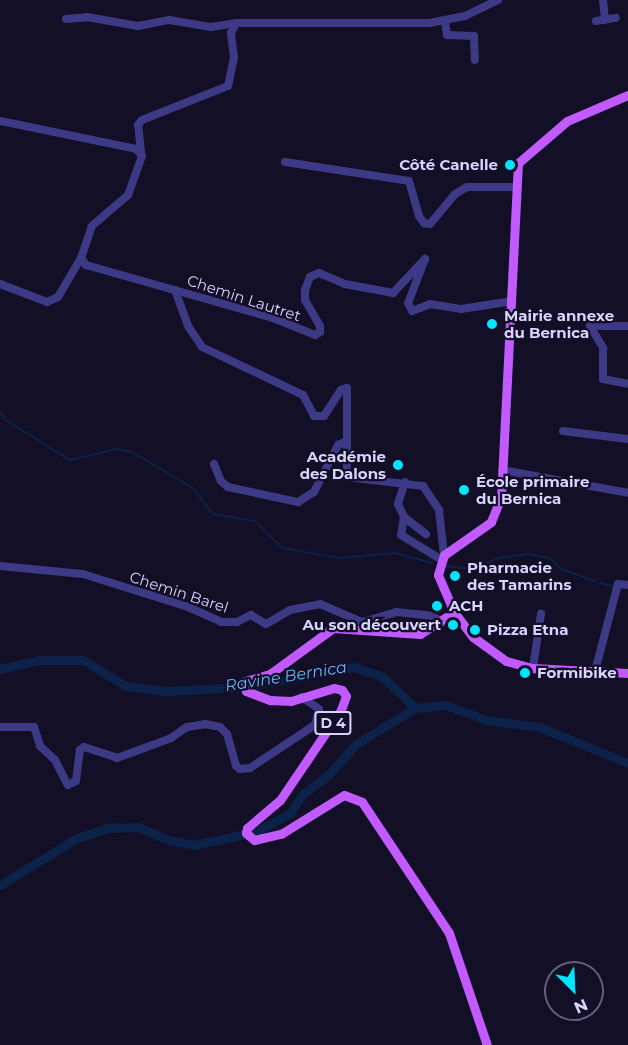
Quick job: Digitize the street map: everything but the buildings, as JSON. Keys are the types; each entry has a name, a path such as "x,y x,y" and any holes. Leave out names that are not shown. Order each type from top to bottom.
{"main road":[{"path":"628,95 567,121 523,155 516,172 512,301 502,470 495,517 443,557 438,575 454,612 483,648 506,662 532,668 628,673"},
{"name":"D 4","path":"454,612 442,622 420,634 404,635 333,628 270,674 247,679 246,691 277,701 334,688 342,690 346,700 280,800 247,828 248,838 254,840 296,828 344,795 362,802 449,933 488,1045"}],"street":[{"path":"66,19 87,17 138,26 169,20 211,27 236,23 445,21 498,0"},
{"path":"603,0 601,20 616,18"},
{"path":"445,21 447,35 474,36 475,60"},
{"path":"0,284 51,302 58,297 81,258 92,226 128,195 141,152 138,125 142,120 228,86 234,58 231,33 236,23"},
{"path":"0,121 141,152"},
{"path":"285,162 404,180 411,186 419,216 424,223 430,224 455,194 467,187 516,187"},
{"name":"Chemin Lautret","path":"81,258 86,264 273,318 315,335 320,332 320,326 305,300 305,291 310,277 319,273 345,284 393,293 425,259 408,303 412,310 430,304 461,309 512,301"},
{"path":"175,290 190,332 202,348 303,395 314,416 324,416 341,390 347,388 347,477 405,482 423,486 436,504 443,557 431,554 401,535 404,517"},
{"path":"628,326 590,326 603,348 603,379 628,384"},
{"path":"563,431 628,439"},
{"path":"214,464 221,481 228,487 298,502 314,492 338,445 347,441"},
{"path":"502,470 628,493"},
{"path":"405,482 398,504 404,517 426,534"},
{"name":"Chemin Barel","path":"0,566 83,574 188,607 221,622 237,622 251,615 266,624 290,610 320,604 362,622 396,612 432,616 442,622"},
{"path":"595,671 618,584 628,585"},
{"path":"532,668 541,614"},
{"path":"0,727 34,727 40,747 55,760 68,784 76,781 80,750 84,747 117,758 171,738 188,727 205,724 220,727 228,734 236,766 240,769 250,768 315,725 318,709 302,697"}],"waterway":[{"path":"0,411 6,420 70,460 117,449 132,452 193,488 213,514 255,521 283,548 341,558 395,553 432,563"},
{"path":"444,566 472,569 499,558 529,554 550,558 562,569 595,581"},
{"path":"600,583 613,586"},
{"name":"Ravine Bernica","path":"0,669 38,660 83,660 126,686 166,691 244,687 354,667 383,677 415,708 446,705 486,720 539,727 628,763"},
{"path":"0,885 77,838 107,828 138,827 169,840 194,845 255,832 290,813 303,794 328,775 356,744 415,708"}],"place":[{"name":"Côté Canelle","path":"510,165"},
{"name":"Mairie annexe du Bernica","path":"492,324"},
{"name":"Académie des Dalons","path":"398,465"},
{"name":"École primaire du Bernica","path":"464,490"},
{"name":"Pharmacie des Tamarins","path":"455,576"},
{"name":"ACH","path":"437,606"},
{"name":"Au son découvert","path":"453,625"},
{"name":"Pizza Etna","path":"475,630"},
{"name":"Formibike","path":"525,673"}]}
